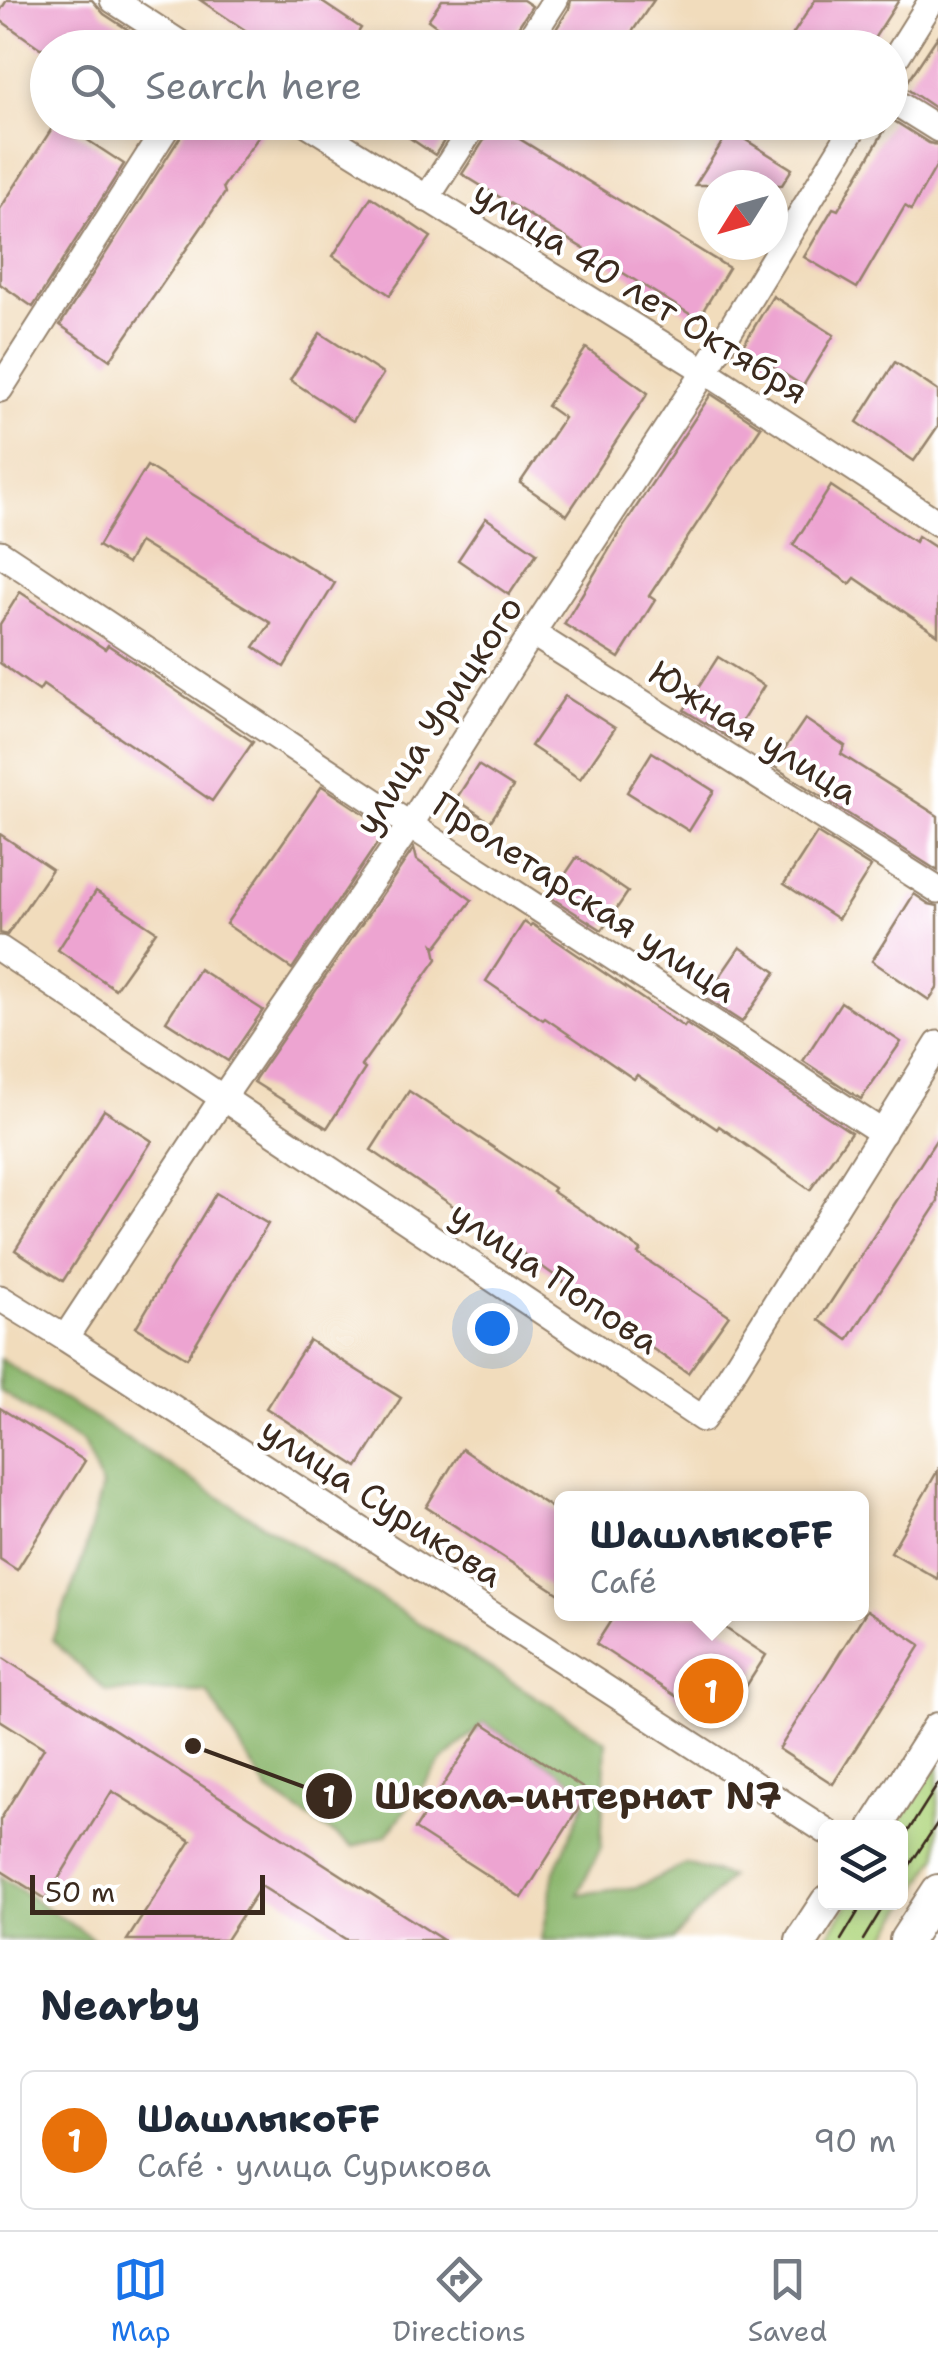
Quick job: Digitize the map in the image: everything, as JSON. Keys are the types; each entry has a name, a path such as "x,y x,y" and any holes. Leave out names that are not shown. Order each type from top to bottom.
{"street":[{"path":"113,0 159,30"},
{"path":"536,30 555,0"},
{"path":"908,38 932,0"},
{"path":"908,110 938,129"},
{"path":"0,389 159,140"},
{"name":"улица 40 лет Октября","path":"333,140 705,370 938,522"},
{"path":"426,199 464,140"},
{"name":"улица Урицкого","path":"64,1338 410,825 705,370 846,140"},
{"name":"Пролетарская улица","path":"0,553 883,1133"},
{"name":"Южная улица","path":"532,633 938,890"},
{"name":"улица Попова","path":"0,949 703,1419 938,1044"},
{"name":"улица Сурикова","path":"0,1298 818,1827"},
{"path":"881,1820 938,1729"},
{"path":"906,1940 938,1891"},
{"path":"802,1940 822,1910"}],"green space":[{"path":"0,1359 606,1741 601,1847 578,1894 638,1887 686,1864 730,1877 673,1940 542,1940 555,1871 589,1792 484,1723 442,1761 387,1835 353,1847 268,1791 207,1692 106,1691 52,1640 83,1559 102,1486 83,1443 0,1391"},
{"path":"938,1764 938,1856 908,1903 908,1820 902,1820"},
{"path":"0,1877 95,1940 0,1940"},
{"path":"844,1910 903,1910 884,1940 825,1940"}],"building":[{"path":"7,0 92,0 104,14 128,30 30,30 30,41 0,20"},
{"path":"200,0 319,0 361,28 360,30 245,30"},
{"path":"442,0 523,0 532,6 516,30 442,30 428,20"},
{"path":"571,0 654,0 633,30 556,30"},
{"path":"815,0 899,0 880,30 796,30"},
{"path":"938,36 938,110 908,90 908,81"},
{"path":"908,130 938,145 938,163 911,210 905,206 857,288 804,257 833,208 838,210 879,140 908,140"},
{"path":"44,140 87,140 124,164 33,307 0,284 0,209"},
{"path":"178,140 256,140 223,187 225,193 110,360 60,325"},
{"path":"413,140 445,140 435,155"},
{"path":"484,140 521,140 698,249 698,260 716,260 729,268 698,319 462,174"},
{"path":"724,140 746,140 792,169 788,175 788,170 705,170"},
{"path":"371,197 431,237 390,295 333,256"},
{"path":"773,296 834,335 803,386 742,347"},
{"path":"320,333 383,374 353,421 290,380"},
{"path":"586,348 648,393 567,515 520,483 564,418 547,406"},
{"path":"895,362 938,391 938,426 914,461 857,422"},
{"path":"711,394 761,427 649,596 655,600 619,658 564,624"},
{"path":"147,466 335,583 284,667 254,647 271,623 139,542 127,564 98,546"},
{"path":"831,486 915,542 918,536 938,549 938,635 855,578 850,584 793,545"},
{"path":"486,518 537,553 509,595 458,560"},
{"path":"20,592 105,649 108,645 253,742 212,801 43,685 39,691 0,663 0,624"},
{"path":"718,657 764,686 731,739 684,710"},
{"path":"565,696 615,728 580,779 531,746"},
{"path":"805,719 845,746 841,754 938,816 938,871 773,766"},
{"path":"652,752 714,791 689,831 627,792"},
{"path":"478,765 513,787 490,822 456,799"},
{"path":"322,786 387,829 292,969 226,924"},
{"path":"817,833 871,867 838,919 784,884"},
{"path":"0,834 52,869 7,935 0,933"},
{"path":"414,848 417,860 472,900 434,945 437,959 361,1066 365,1069 327,1128 254,1082"},
{"path":"577,857 628,892 602,930 550,897"},
{"path":"96,891 156,931 115,989 58,950"},
{"path":"914,894 938,906 938,987 929,1000 872,961"},
{"path":"524,922 851,1132 810,1190 719,1126 717,1129 637,1075 634,1079 486,981"},
{"path":"740,947 776,972 742,1022 705,998"},
{"path":"199,969 263,1010 228,1061 166,1021"},
{"path":"841,1002 901,1042 861,1099 803,1061"},
{"path":"409,1091 554,1188 552,1191 641,1250 638,1254 729,1315 688,1373 544,1268 371,1150"},
{"path":"104,1110 152,1141 63,1281 15,1250"},
{"path":"938,1137 938,1202 848,1340 819,1320"},
{"path":"216,1193 268,1224 187,1358 136,1327"},
{"path":"309,1340 401,1398 358,1467 266,1408"},
{"path":"0,1408 85,1461 17,1570 0,1559"},
{"path":"462,1449 554,1509 554,1590 426,1507"},
{"path":"938,1470 938,1579 891,1552"},
{"path":"869,1611 921,1645 833,1784 779,1749 860,1621 869,1621"},
{"path":"611,1621 715,1621 766,1655 733,1707 708,1717 596,1644"},
{"path":"0,1656 443,1940 347,1940 261,1886 226,1940 127,1940 191,1841 112,1791 46,1899 0,1870 0,1820 44,1748 0,1720"},
{"path":"483,1723 589,1792 522,1898 415,1829"}],"tram line":[{"path":"908,1831 938,1784"},
{"path":"908,1868 938,1822"},
{"path":"841,1940 859,1910"},
{"path":"863,1940 881,1910"}],"place":[{"name":"ШашлыкoFF","path":"711,1691"},
{"name":"Школа-интернат N7","path":"193,1746"}]}
